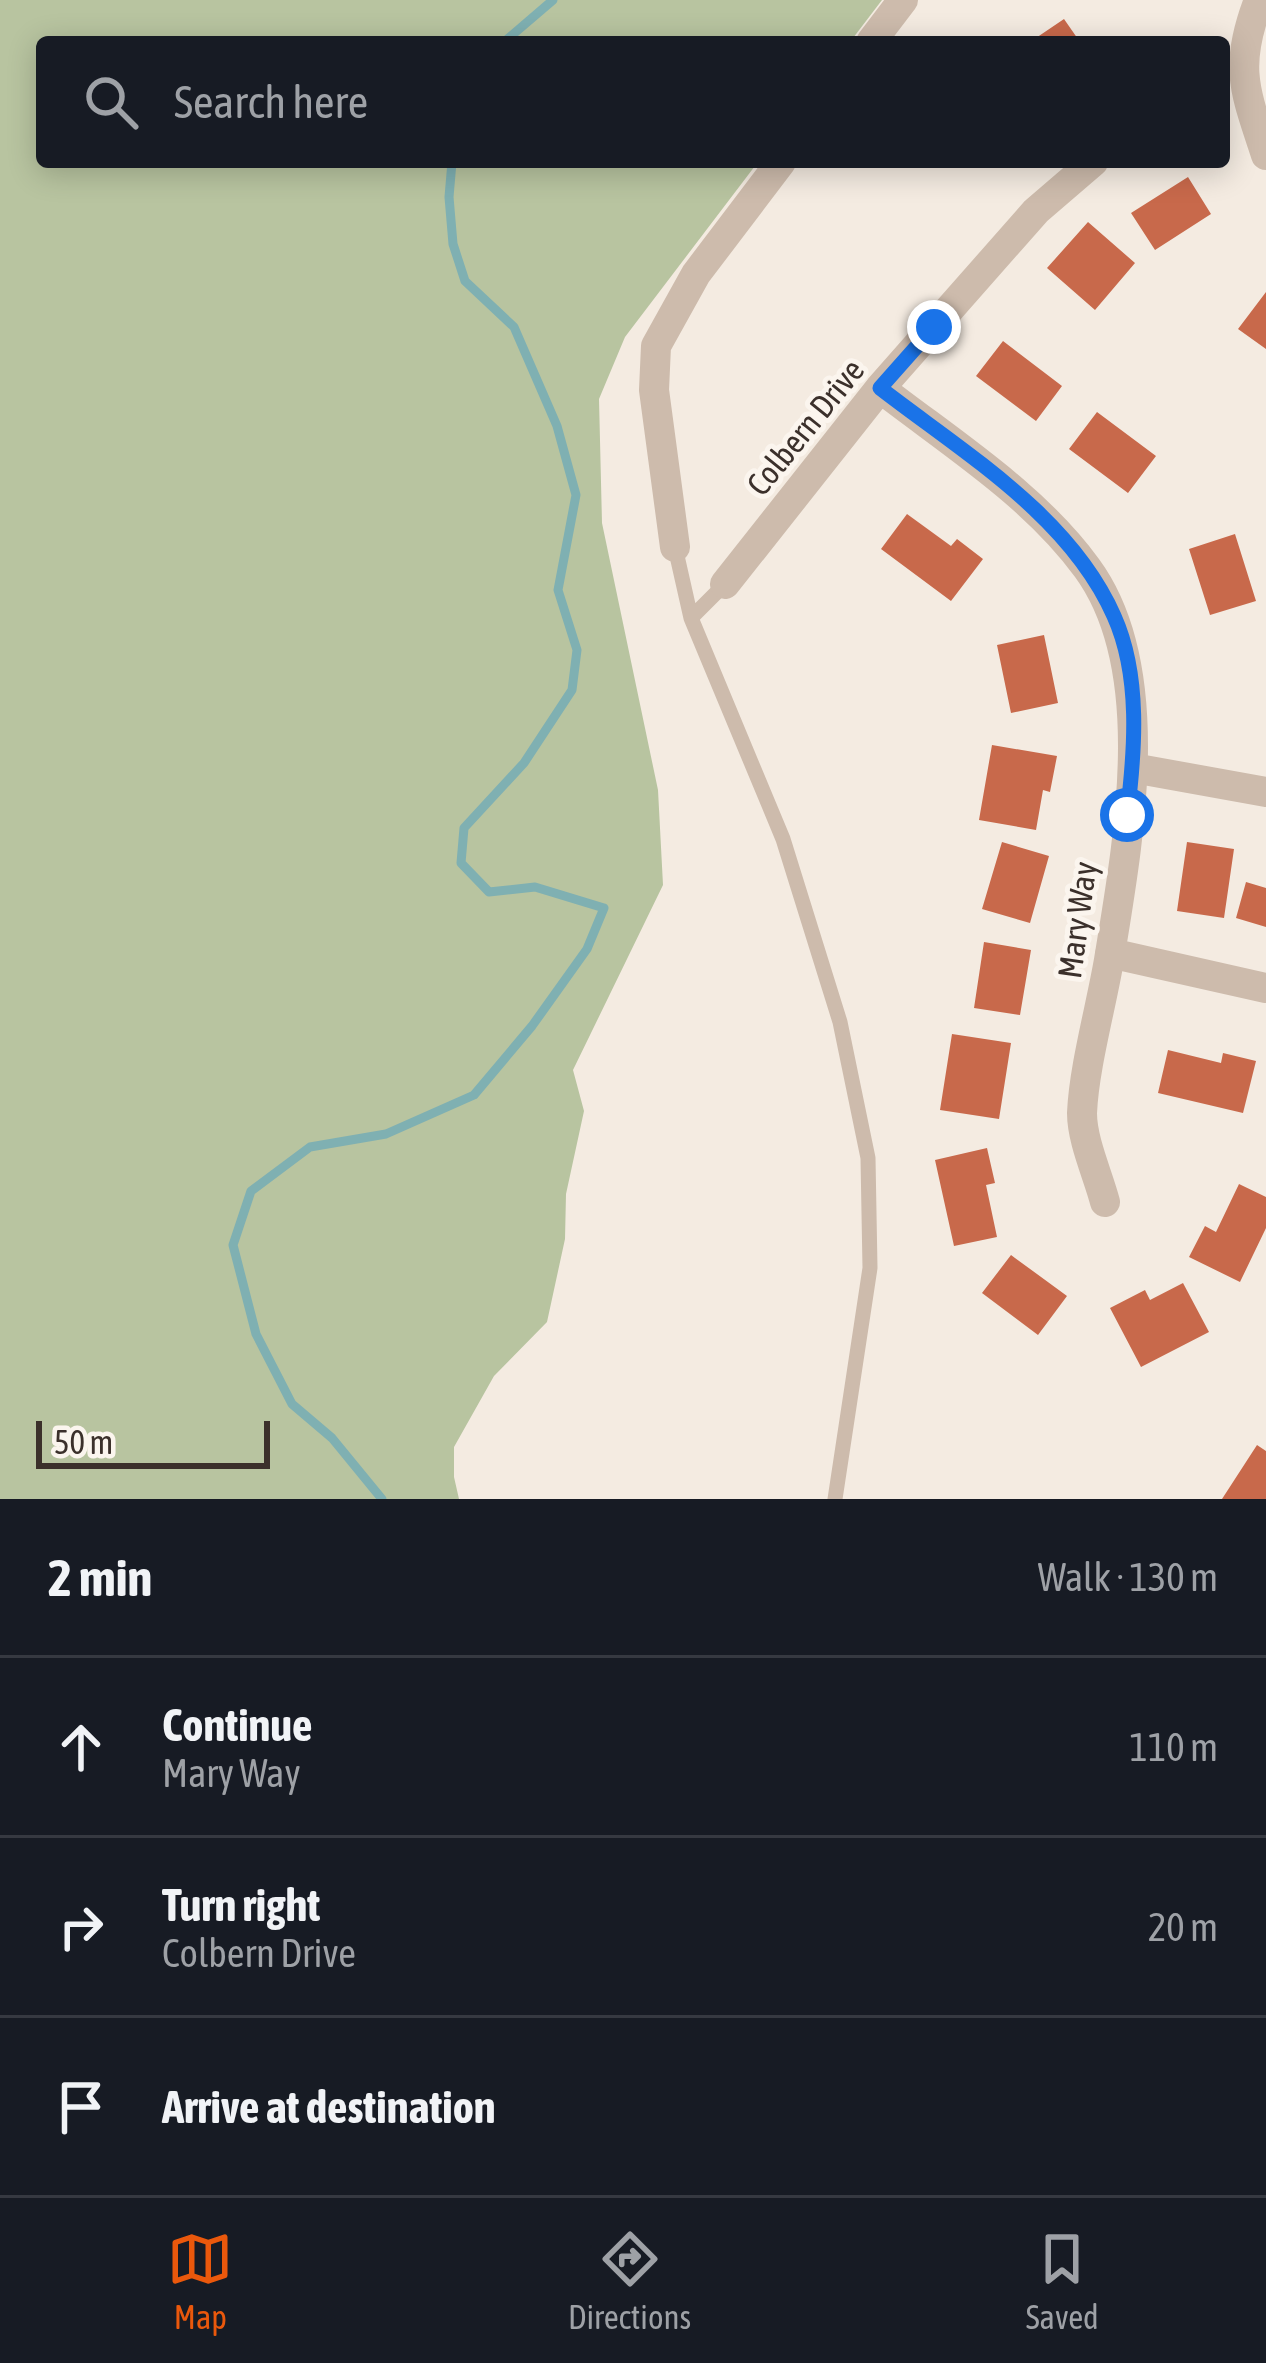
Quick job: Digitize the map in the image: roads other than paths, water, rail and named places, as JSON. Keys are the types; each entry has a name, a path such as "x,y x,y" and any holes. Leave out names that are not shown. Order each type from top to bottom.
{"street":[{"path":"876,36 903,0"},
{"path":"1259,0 1233,85 1266,155"},
{"path":"675,547 654,390 656,346 696,274 776,168"},
{"name":"Colbern Drive","path":"725,584 880,388 1036,211 1087,168"},
{"name":"Mary Way","path":"880,388 1036,510 1088,568 1116,619 1133,688 1133,769 1110,953 1082,1116 1105,1202"},
{"path":"1133,769 1266,792"},
{"path":"1110,953 1266,988"}],"lane":[{"path":"675,547 691,618 783,838 840,1022 868,1158 870,1268 835,1499"},
{"path":"691,618 725,584"}],"waterway":[{"path":"511,36 553,0"},
{"path":"382,1499 332,1438 292,1404 256,1334 233,1245 251,1191 310,1147 386,1134 474,1095 532,1026 587,949 604,908 535,887 489,892 461,863 464,828 524,763 572,690 577,650 558,590 576,495 557,426 514,327 465,281 453,244 451,168"}]}
